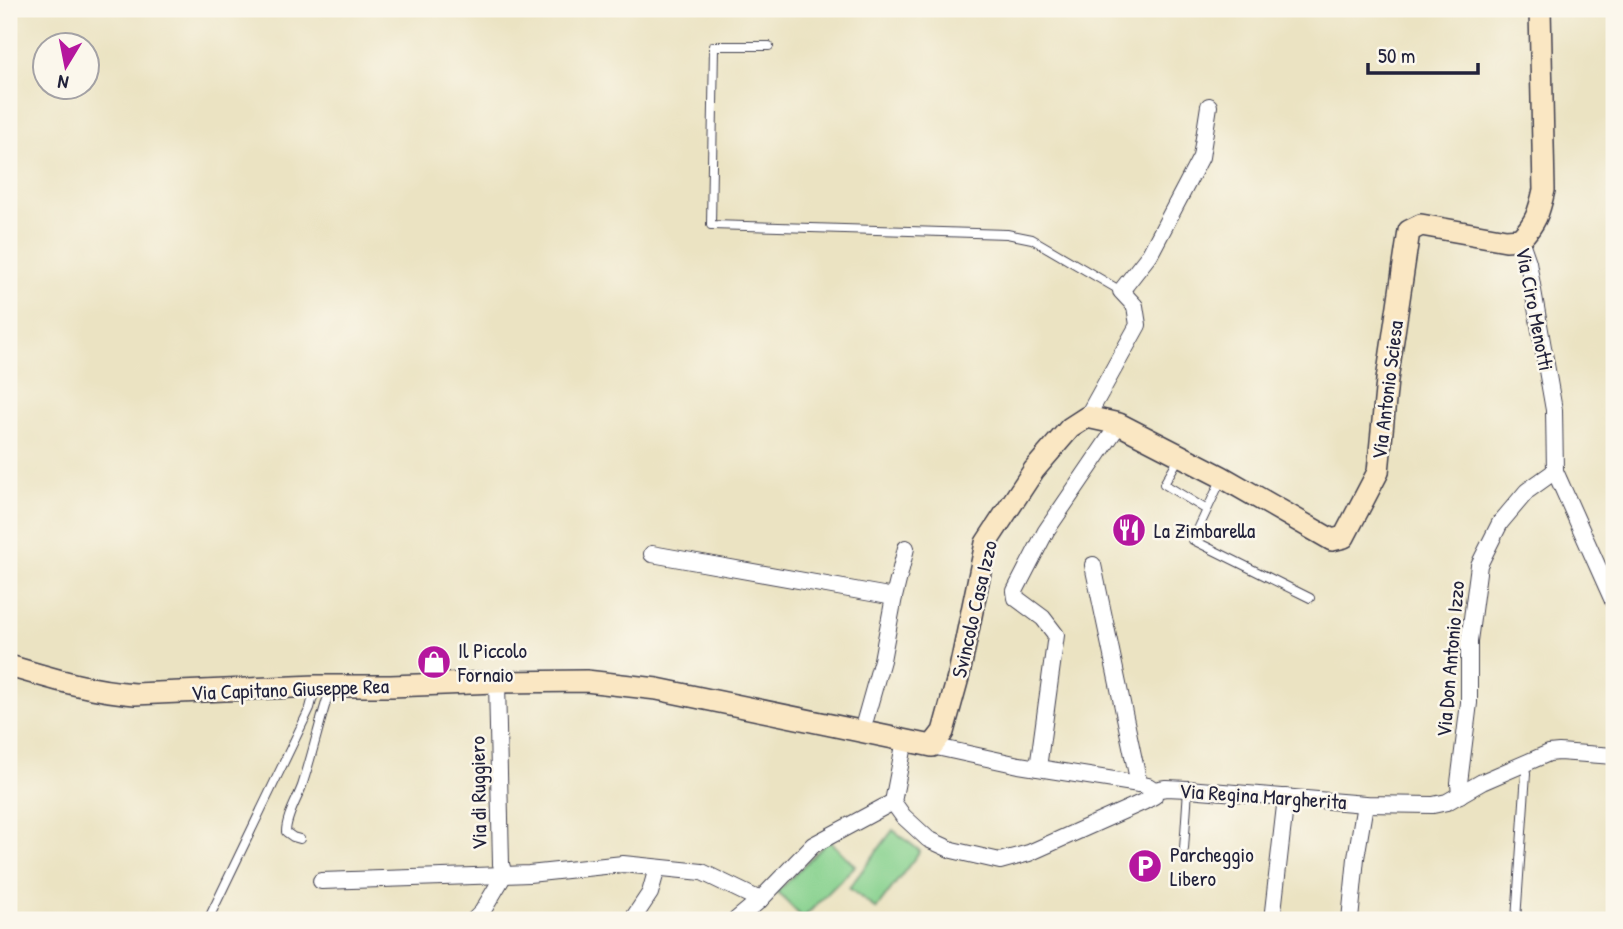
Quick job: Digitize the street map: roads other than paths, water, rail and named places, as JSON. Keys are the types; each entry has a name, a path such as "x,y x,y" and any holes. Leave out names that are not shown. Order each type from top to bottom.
{"street":[{"name":"Via Ciro Menotti","path":"1540,9 1544,190 1538,214 1530,229 1520,239 1528,262 1554,411 1555,471 1614,603"},
{"path":"1087,417 1138,325 1135,306 1122,290 1150,254 1201,157 1209,106"},
{"name":"Via Antonio Sciesa","path":"1087,417 1119,424 1223,477 1332,540 1344,537 1378,472 1387,380 1409,231 1421,225 1506,240 1520,239"},
{"name":"Svincolo Casa Izzo","path":"932,746 943,732 959,674 986,543 1034,470 1070,428 1087,417"},
{"path":"1038,768 1056,635 1044,618 1016,598 1015,590 1046,531 1119,424"},
{"name":"Via Don Antonio Izzo","path":"1460,795 1459,783 1469,704 1469,641 1479,565 1500,523 1527,491 1555,471"},
{"path":"862,731 882,660 906,548"},
{"path":"652,554 894,597"},
{"path":"905,740 893,802 903,816 928,839 952,850 1000,861 1029,853 1154,796 1146,787 1093,565"},
{"name":"Via Capitano Giuseppe Rea","path":"9,666 76,685 135,694 497,682 586,681 623,684 905,740"},
{"name":"Via di Ruggiero","path":"497,682 501,864 504,875 623,864 702,872 760,900"},
{"name":"Via Regina Margherita","path":"905,740 1146,787 1365,804 1433,805 1447,802 1482,782 1549,753 1614,756"},
{"path":"1272,920 1286,797"},
{"path":"736,920 760,900 813,845 893,802"},
{"path":"1350,920 1365,804"},
{"path":"632,920 650,893 657,868"},
{"path":"321,881 504,875"},
{"path":"474,920 482,912 504,875"}],"lane":[{"path":"769,46 714,46 711,225 1007,234 1032,239 1122,290"},
{"path":"1181,456 1164,484 1207,510"},
{"path":"1223,477 1193,540 1310,598"},
{"path":"300,839 286,832 286,826 309,764 324,686"},
{"path":"208,920 310,708 324,686"},
{"path":"1516,920 1526,773 1524,762"},
{"path":"1184,849 1188,789"}],"place":[{"name":"La Zimbarella","path":"1129,530"},
{"name":"Il Piccolo Fornaio","path":"434,662"},
{"name":"Parcheggio Libero","path":"1145,866"}]}
